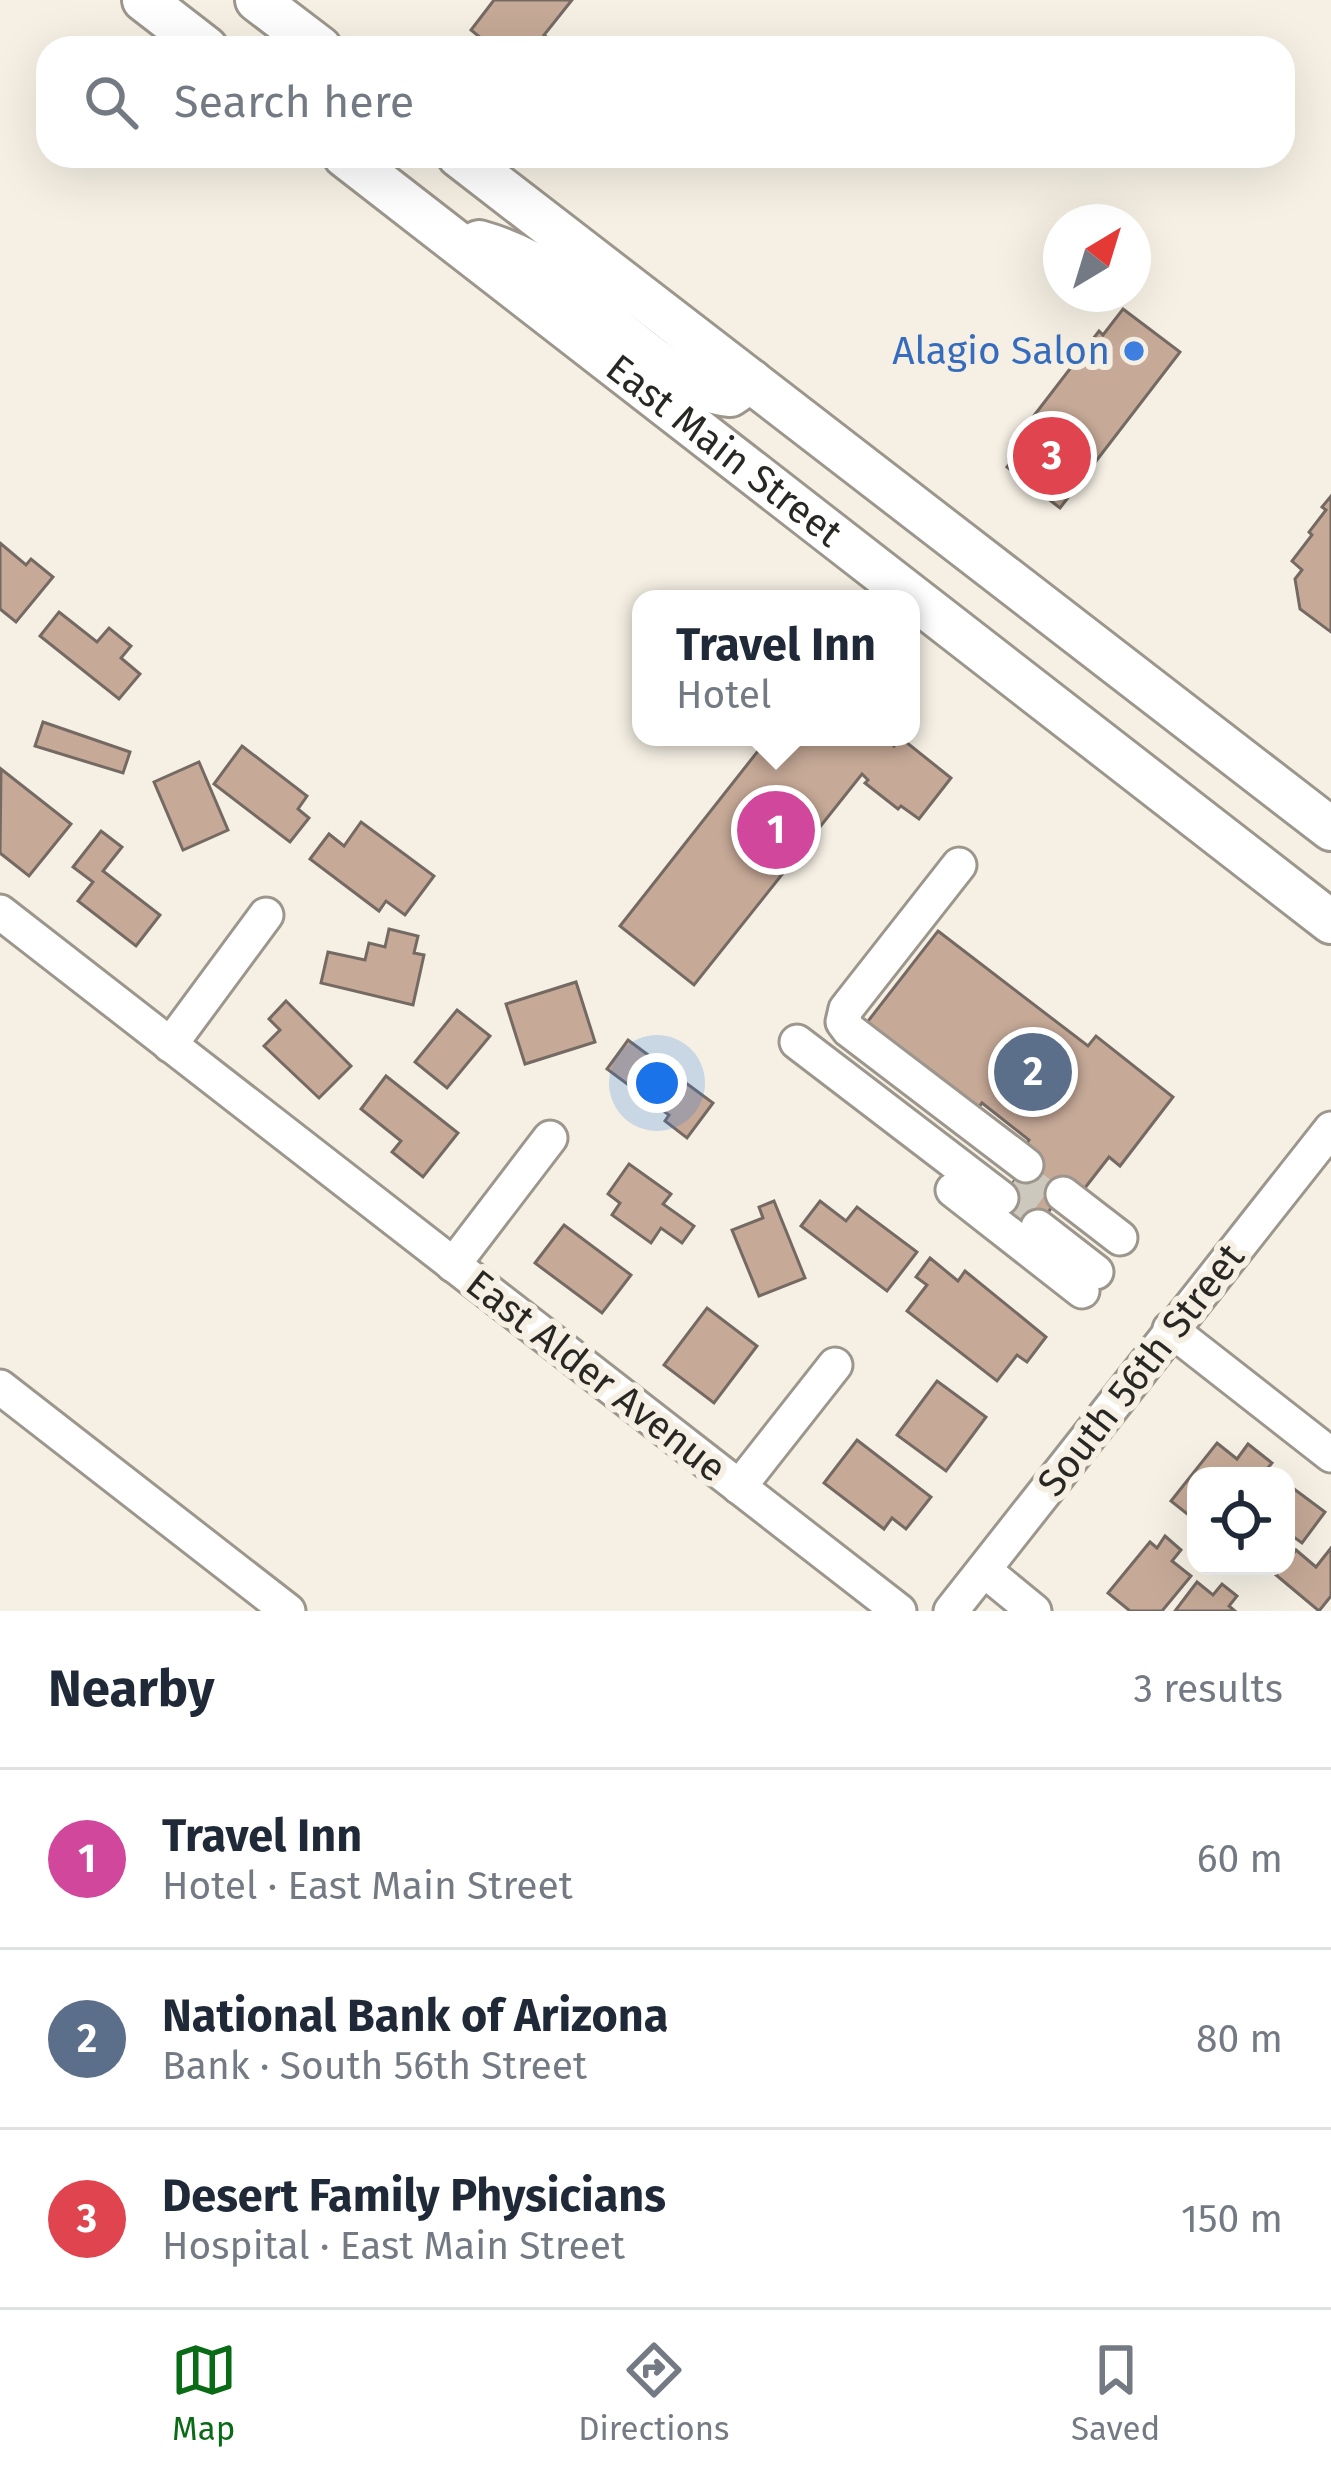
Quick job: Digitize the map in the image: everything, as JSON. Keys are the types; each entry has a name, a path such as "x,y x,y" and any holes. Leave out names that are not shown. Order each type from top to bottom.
{"main road":[{"path":"144,0 190,36"},
{"path":"257,0 304,36"},
{"name":"East Main Street","path":"360,168 903,590"},
{"name":"East Main Street","path":"475,168 1331,829"},
{"path":"438,229 502,249 534,265 701,389 730,395 751,381"},
{"name":"East Main Street","path":"920,603 1331,922"}],"street":[{"path":"959,865 847,1009 844,1022 1014,1182"},
{"name":"East Alder Avenue","path":"0,912 899,1611"},
{"path":"170,1045 266,915"},
{"path":"821,1013 824,1032 954,1131 973,1140 1014,1182"},
{"path":"797,1042 960,1167 1014,1182"},
{"name":"South 56th Street","path":"951,1611 1331,1129"},
{"name":"East Alder Avenue","path":"453,1265 550,1138"},
{"path":"960,1167 946,1185 1103,1262 1051,1210"},
{"path":"1170,1329 1331,1455"},
{"name":"East Alder Avenue","path":"739,1487 835,1365"},
{"path":"0,1387 288,1611"},
{"path":"983,1570 1034,1611"}],"building":[{"path":"494,0 572,0 545,36 478,36 471,30"},
{"path":"1121,312 1127,312 1180,352 1060,508 1007,467 1034,432 1026,426 1099,331 1103,335"},
{"path":"1331,496 1331,632 1300,609 1295,579 1302,570 1292,561 1312,535 1309,532"},
{"path":"0,543 26,565 31,559 53,577 16,622 0,609"},
{"path":"59,612 97,642 109,628 131,646 121,658 140,674 119,699 40,636"},
{"path":"43,722 130,752 123,773 35,746"},
{"path":"242,746 307,796 298,809 309,818 290,842 214,784"},
{"path":"762,746 911,746 951,778 919,819 865,783 868,780 862,774 694,985 620,926"},
{"path":"199,762 228,830 183,850 154,782"},
{"path":"1,769 71,824 29,876 0,853"},
{"path":"361,822 434,876 405,915 386,901 379,911 310,859 329,834 344,846"},
{"path":"101,831 122,847 103,871 160,915 136,946 78,901 93,882 73,867"},
{"path":"389,929 418,936 414,953 424,955 413,1005 321,983 328,952 365,960 369,943 385,947"},
{"path":"938,931 1088,1046 1096,1036 1173,1097 1120,1166 1109,1157 1081,1193 1070,1184 1029,1237 993,1209 1034,1155 1024,1147 1029,1140 982,1103 976,1111 865,1025"},
{"path":"576,982 595,1042 525,1064 506,1004"},
{"path":"286,1001 351,1066 319,1098 264,1046 280,1030 269,1019"},
{"path":"457,1010 490,1036 447,1088 415,1062"},
{"path":"628,1040 713,1103 687,1138 665,1121 669,1115 607,1069"},
{"path":"386,1076 458,1133 423,1177 392,1152 401,1141 361,1109"},
{"path":"629,1164 671,1194 663,1204 694,1226 682,1243 661,1228 651,1243 612,1215 620,1203 608,1194"},
{"path":"774,1201 805,1278 759,1296 732,1230 763,1218 759,1207"},
{"path":"820,1201 846,1221 857,1207 917,1252 887,1291 801,1226"},
{"path":"564,1225 631,1275 602,1313 535,1263"},
{"path":"930,1258 958,1281 965,1271 1046,1337 1027,1362 1017,1355 997,1381 907,1311 927,1285 916,1277"},
{"path":"707,1308 757,1346 714,1403 664,1365"},
{"path":"937,1381 986,1417 946,1471 897,1435"},
{"path":"857,1440 931,1497 906,1529 892,1518 884,1529 824,1483"},
{"path":"1217,1443 1237,1459 1248,1444 1272,1463 1269,1467 1198,1467"},
{"path":"1187,1481 1187,1514 1171,1501"},
{"path":"1295,1490 1325,1512 1302,1543 1295,1538"},
{"path":"1165,1536 1181,1550 1172,1561 1191,1576 1162,1611 1130,1611 1108,1593 1150,1542 1157,1548"},
{"path":"1331,1548 1331,1596 1319,1611 1276,1575 1295,1575 1296,1550 1316,1567"},
{"path":"1197,1582 1213,1595 1222,1584 1237,1596 1229,1606 1235,1611 1175,1611"}],"tunnel":[{"path":"1018,1176 1055,1204"},
{"path":"1001,1198 1038,1227"}],"place":[{"name":"Alagio Salon","path":"1134,351"},
{"name":"Desert Family Physicians","path":"1052,456"},
{"name":"Travel Inn","path":"776,830"},
{"name":"National Bank of Arizona","path":"1033,1072"}]}
